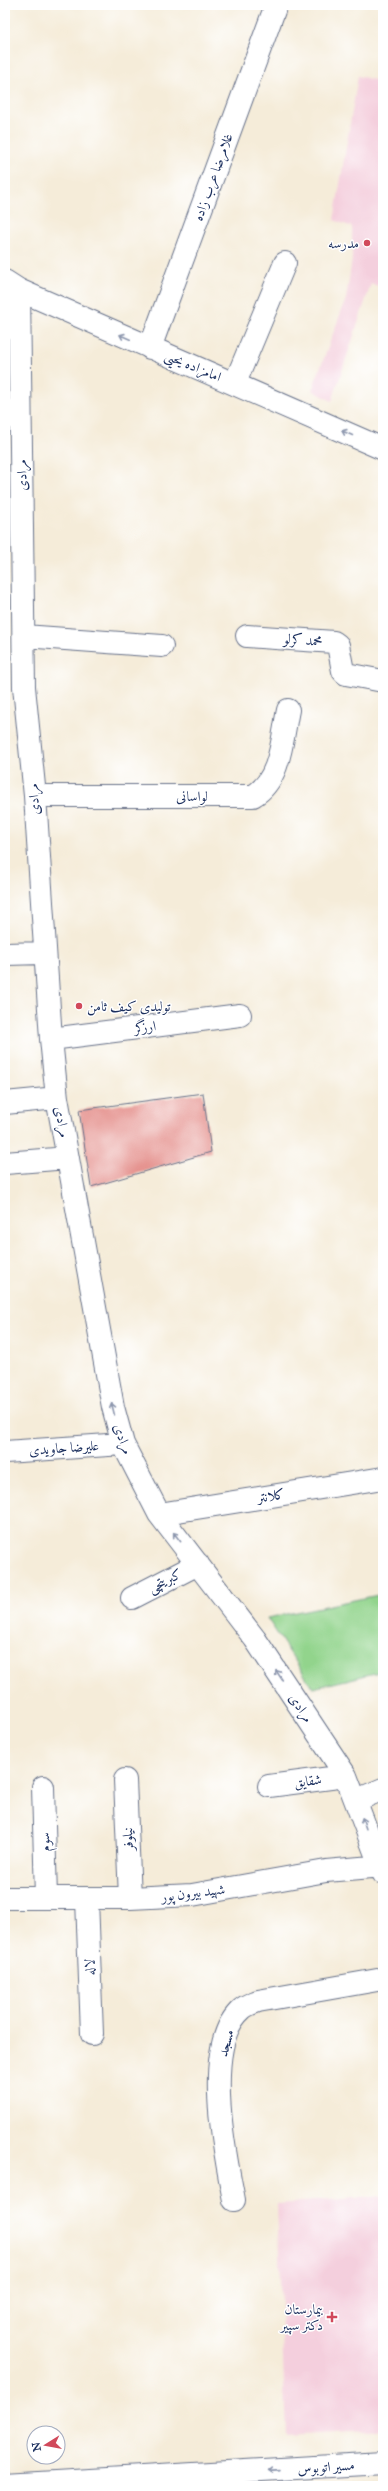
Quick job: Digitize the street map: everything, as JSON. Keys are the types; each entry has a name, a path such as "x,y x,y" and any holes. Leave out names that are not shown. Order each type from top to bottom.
{"street":[{"name":"غلامرضا عرب زاده","path":"150,348 276,5"},
{"path":"235,383 285,263"},
{"name":"امامزاده یحیی","path":"12,286 150,348 235,383 383,448"},
{"name":"مرادی","path":"12,286 14,510 24,636 15,687 35,796 44,953 57,1098 112,1406 123,1444 159,1514 255,1639 346,1776 357,1800 382,1869"},
{"path":"24,636 162,646"},
{"name":"محمد کرلو","path":"247,636 334,642 338,645 343,671 346,674 383,681"},
{"name":"لواسانی","path":"35,796 253,796 268,783 276,768 288,710"},
{"path":"5,954 44,953"},
{"name":"ارزگر","path":"51,1039 240,1014"},
{"path":"5,1103 57,1098"},
{"path":"5,1162 68,1158"},
{"name":"علیرضا جاویدی","path":"5,1452 123,1444"},
{"name":"کلانتر","path":"159,1514 383,1478"},
{"name":"کبریتچی","path":"132,1598 198,1564"},
{"name":"شقایق","path":"270,1786 346,1776"},
{"name":"نیلوفر","path":"125,1780 130,1898"},
{"name":"سوم","path":"43,1787 46,1898"},
{"path":"357,1800 383,1789"},
{"name":"شهید بیرون پور","path":"5,1898 87,1899 192,1895 326,1871 382,1869"},
{"name":"لاله","path":"87,1899 92,2034"},
{"name":"مسجد","path":"234,2200 222,2137 218,2096 222,2055 229,2028 242,2009 258,2001 383,1979"},
{"name":"مسیر اتوبوس","path":"5,2485 383,2463"}],"shaded area":[{"name":"مدرسه","path":"358,76 383,82 383,287 371,284 332,401 312,390 346,299 352,259 352,227 334,220"},
{"name":"بیمارستان دکتر سپیر","path":"383,2196 383,2430 286,2436 277,2204"}],"green space":[{"path":"383,1594 383,1671 313,1688 267,1618"}],"building":[{"path":"203,1093 211,1152 91,1187 79,1110"}],"place":[{"name":"مدرسه","path":"367,243"},
{"name":"تولیدی کیف ثامن","path":"79,1006"},
{"name":"بیمارستان دکتر سپیر","path":"332,2317"}]}
